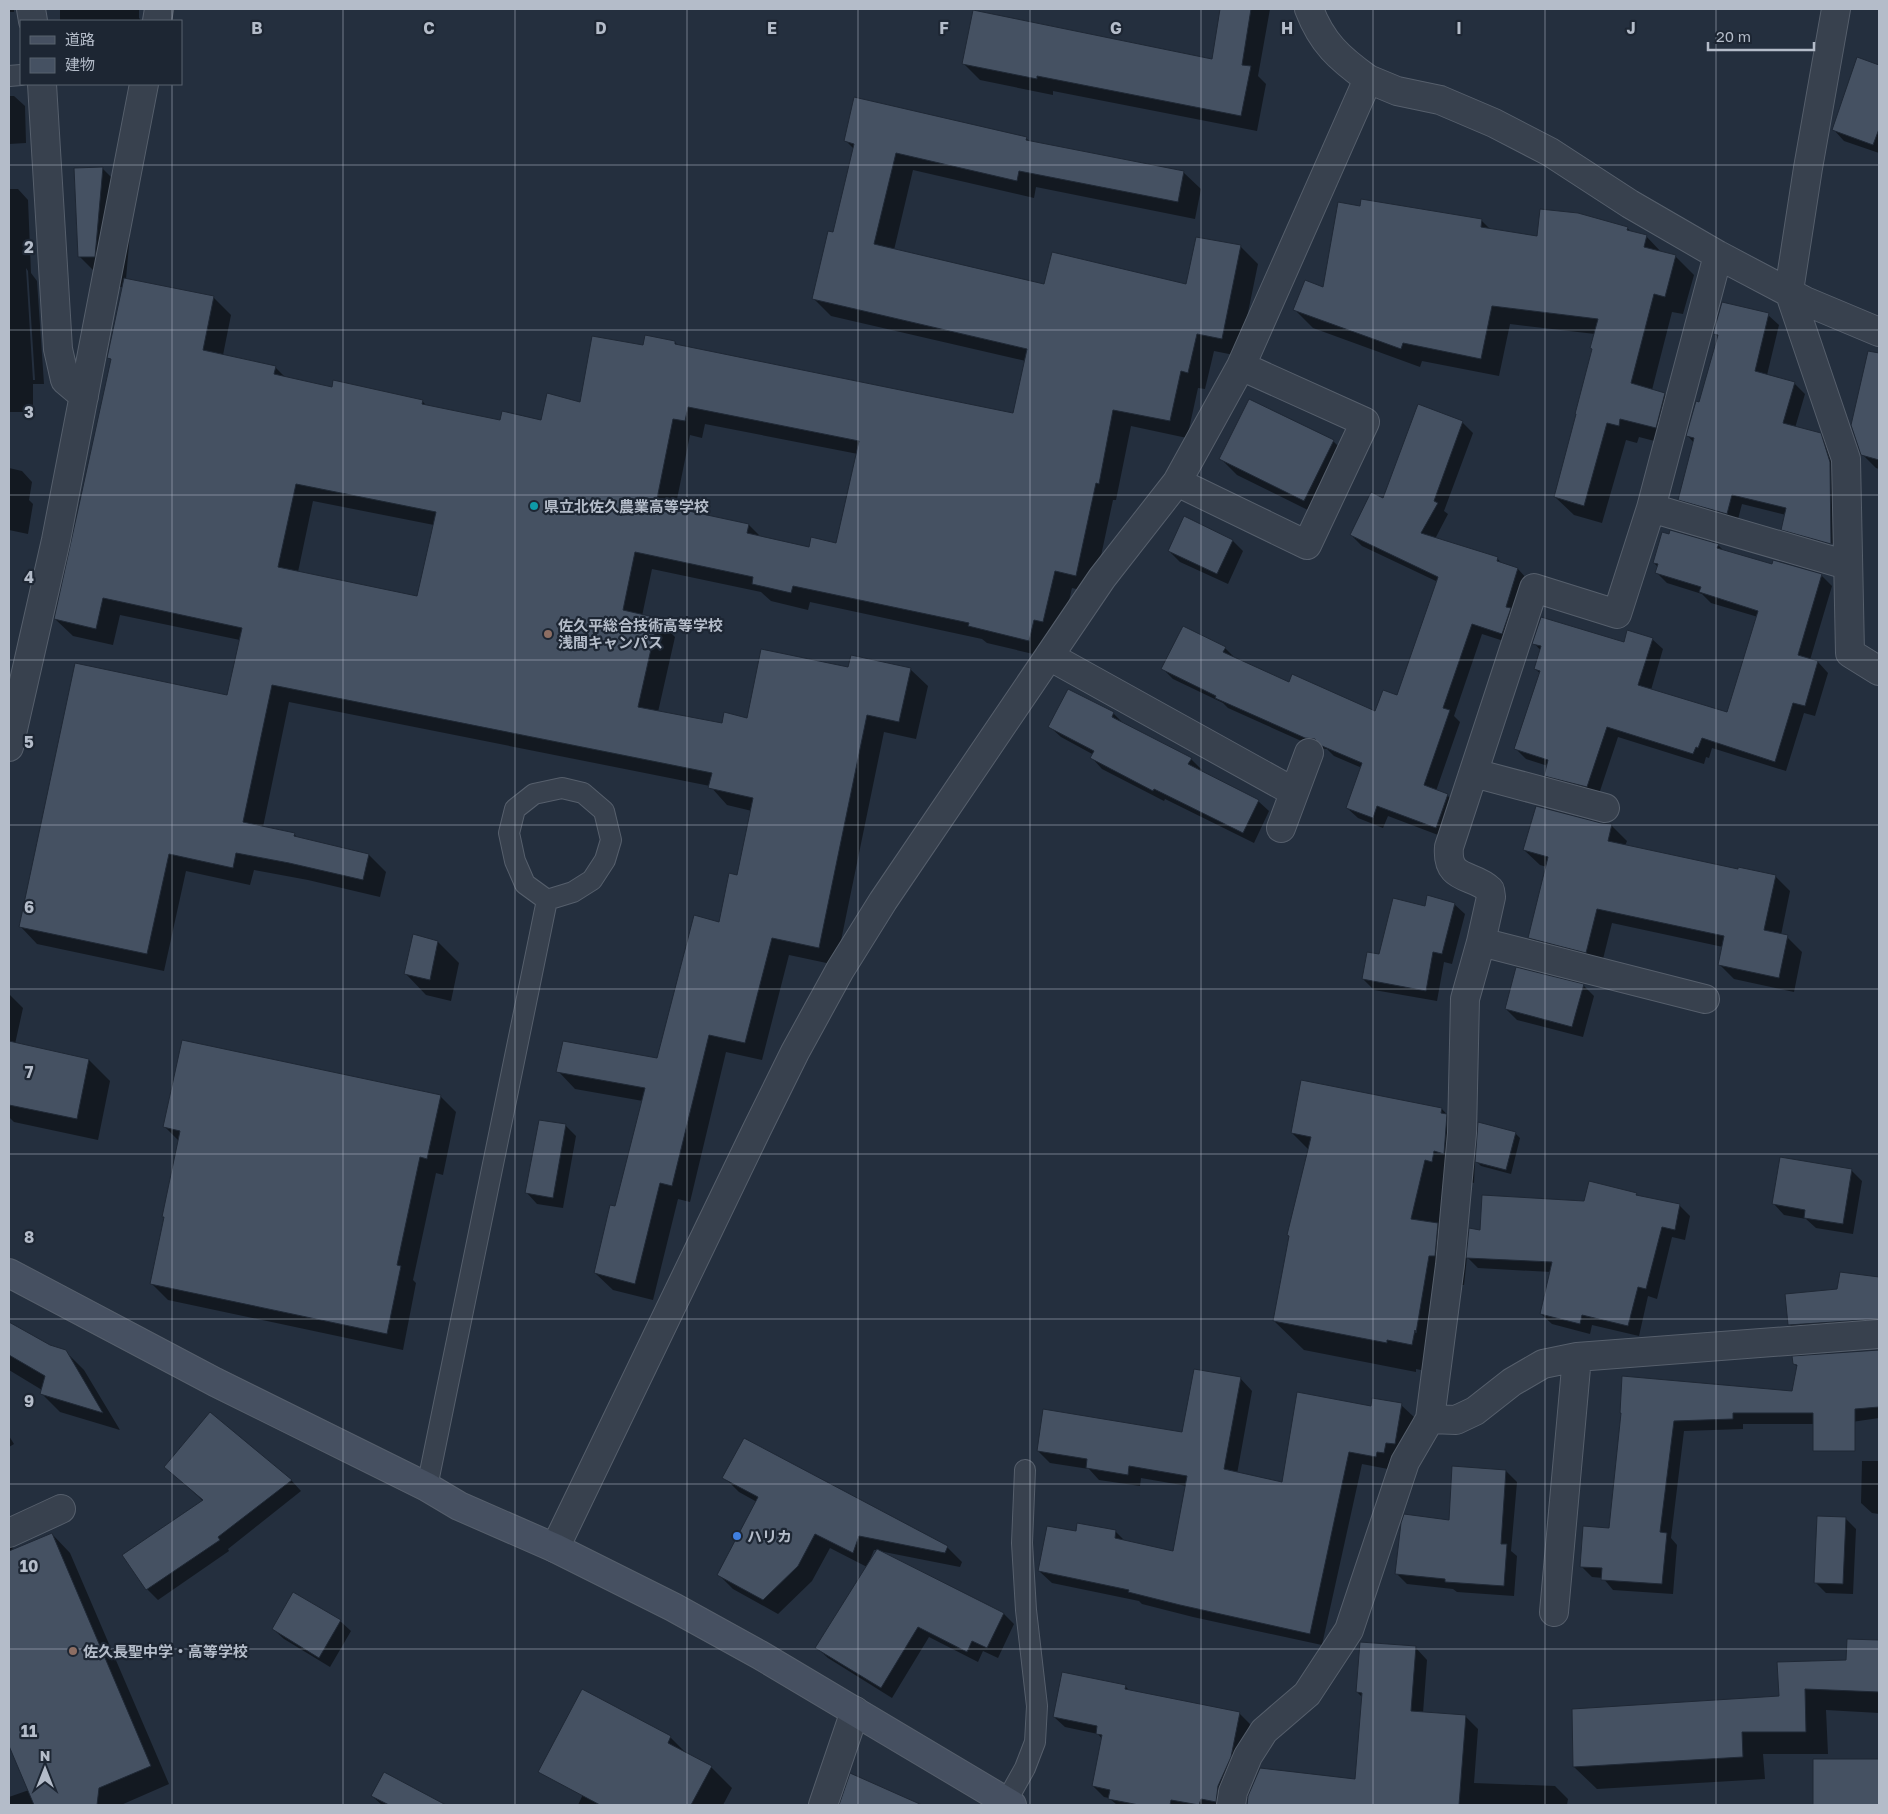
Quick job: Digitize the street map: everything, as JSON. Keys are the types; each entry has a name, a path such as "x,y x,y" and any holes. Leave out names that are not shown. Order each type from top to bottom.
{"street":[{"path":"1309,9 1317,29 1332,49 1368,79 1396,91 1440,100 1494,123 1550,152 1630,204 1718,255 1806,300 1879,332"},
{"path":"1836,9 1789,291 1846,459 1850,653 1879,671"},
{"path":"555,1548 757,1129 795,1052 840,970 889,893 1102,578 1177,482 1241,366 1368,79"},
{"path":"42,85 58,349 65,380 84,396"},
{"path":"9,747 56,540 144,85"},
{"path":"1231,1805 1248,1756 1264,1731 1307,1694 1350,1630 1405,1462 1430,1419 1450,1265 1461,1142 1465,999 1491,897 1490,890 1486,885 1456,872 1448,857 1449,847 1534,588 1617,614 1651,508 1718,255"},
{"path":"1177,482 1307,546 1365,422 1241,366"},
{"path":"1651,508 1847,565"},
{"path":"1049,656 1294,792"},
{"path":"1282,828 1309,753"},
{"path":"1474,773 1605,808"},
{"path":"1481,942 1705,999"},
{"path":"9,1273 215,1382 426,1487 459,1506 555,1548 673,1607 760,1655 1009,1803"},
{"path":"1430,1419 1456,1420 1476,1411 1512,1382 1543,1364 1577,1357 1879,1334"},
{"path":"1554,1612 1577,1357"},
{"path":"9,1533 61,1509"},
{"path":"823,1805 855,1711"}],"lane":[{"path":"562,788 583,793 604,812 611,840 605,860 592,880 572,892 547,900 525,884 516,861 509,833 516,808 534,794 562,788"},
{"path":"426,1487 547,900"},
{"path":"1009,1803 1035,1742 1037,1706 1026,1610 1022,1543 1025,1470"}],"building":[{"path":"1220,9 1251,9 1242,65 1251,66 1241,116 1037,76 1037,79 962,64 973,10 1212,59"},
{"path":"1857,57 1879,65 1879,129 1873,145 1832,130"},
{"path":"854,97 1027,137 1026,140 1184,171 1178,202 1019,171 1017,181 896,153 874,244 1044,284 1052,252 1186,284 1196,237 1241,245 1222,339 1197,334 1188,373 1181,371 1170,421 1113,410 1099,484 1096,483 1076,576 1055,571 1043,622 1034,620 1029,641 968,626 969,623 793,586 791,593 752,584 753,577 635,552 623,610 658,618 638,707 722,723 724,712 747,718 761,649 848,667 851,655 911,668 899,722 867,715 819,948 772,938 745,1043 709,1035 672,1186 660,1183 635,1284 594,1273 610,1205 615,1206 645,1088 556,1072 563,1041 657,1058 694,915 719,922 729,873 737,875 753,798 708,788 712,773 272,685 243,822 295,833 294,836 369,854 363,880 236,853 233,868 169,854 147,954 19,927 75,663 227,695 242,628 103,598 96,629 54,619 111,359 107,358 124,278 214,296 203,350 276,366 274,374 332,387 333,380 423,400 422,404 500,420 502,411 541,420 547,393 580,402 592,336 643,345 645,335 675,341 675,344 1013,413 1027,349 812,299 828,231 833,232 854,144 844,141","holes":["688,407 859,441 836,543 811,537 809,547 747,533 749,524 656,504 673,419 685,421","296,484 436,512 417,596 278,567"]},
{"path":"103,167 95,257 78,257 74,168"},
{"path":"1361,199 1482,219 1481,227 1537,236 1540,209 1578,213 1628,227 1627,230 1647,235 1644,247 1676,255 1665,297 1654,294 1631,383 1665,393 1656,428 1620,419 1619,426 1607,423 1584,506 1554,497 1598,319 1492,306 1481,359 1403,343 1401,349 1293,310 1305,280 1323,287 1338,202 1360,206"},
{"path":"1722,302 1769,313 1755,371 1795,382 1783,423 1821,433 1830,462 1831,544 1781,530 1786,508 1732,495 1727,514 1678,500 1694,438 1686,436 1696,401 1699,402 1718,335 1713,334"},
{"path":"1868,351 1879,353 1879,460 1861,455 1851,425"},
{"path":"1249,399 1334,440 1304,501 1219,459"},
{"path":"1418,404 1463,421 1434,501 1438,503 1421,533 1498,557 1497,561 1518,568 1506,607 1511,608 1502,634 1472,624 1443,708 1450,710 1424,785 1448,794 1436,828 1377,806 1373,818 1346,808 1362,763 1322,746 1315,739 1305,738 1215,698 1216,696 1161,669 1183,626 1226,647 1223,652 1289,682 1292,674 1375,711 1383,690 1397,695 1438,577 1350,535 1371,492 1383,498"},
{"path":"1184,516 1233,540 1217,574 1168,551"},
{"path":"1670,530 1719,544 1717,548 1772,564 1773,560 1822,574 1798,655 1818,661 1805,706 1793,703 1775,762 1702,738 1693,754 1607,727 1587,787 1544,776 1548,760 1514,749 1540,671 1534,669 1541,646 1532,644 1541,617 1624,642 1627,630 1653,638 1638,685 1727,712 1758,611 1699,592 1701,587 1655,573 1658,564 1653,563 1662,532 1669,534"},
{"path":"1068,689 1114,712 1112,717 1192,758 1188,764 1259,800 1243,833 1154,789 1153,791 1090,758 1094,751 1048,727"},
{"path":"1536,806 1601,823 1612,824 1608,841 1738,869 1738,867 1776,875 1764,930 1788,935 1779,978 1718,965 1724,936 1597,909 1586,953 1528,938 1548,857 1523,850"},
{"path":"1427,895 1455,903 1442,954 1433,952 1426,991 1362,979 1367,952 1379,954 1393,898 1425,906"},
{"path":"413,934 438,941 430,980 404,974"},
{"path":"1516,967 1584,984 1572,1027 1505,1009"},
{"path":"182,1040 441,1095 427,1159 420,1157 397,1265 401,1266 387,1334 150,1284 180,1131 163,1127"},
{"path":"9,1041 89,1059 77,1119 9,1105"},
{"path":"1301,1080 1442,1108 1441,1113 1447,1114 1444,1154 1434,1151 1432,1162 1425,1160 1411,1219 1438,1223 1435,1256 1429,1256 1416,1333 1415,1330 1412,1345 1387,1340 1387,1343 1273,1321 1289,1236 1287,1235 1311,1137 1291,1133"},
{"path":"539,1120 566,1124 553,1198 525,1193"},
{"path":"1478,1122 1516,1132 1506,1170 1475,1162"},
{"path":"1780,1157 1852,1169 1843,1224 1804,1218 1805,1210 1772,1204"},
{"path":"1589,1181 1637,1193 1636,1195 1680,1204 1675,1230 1662,1227 1646,1289 1638,1287 1628,1326 1582,1315 1580,1324 1540,1314 1552,1262 1466,1258 1469,1228 1480,1230 1482,1195 1584,1201"},
{"path":"1840,1272 1879,1277 1879,1319 1788,1325 1785,1294 1837,1289"},
{"path":"9,1322 50,1345 66,1350 103,1413 40,1394 45,1376 9,1355"},
{"path":"1879,1350 1879,1407 1855,1409 1855,1451 1813,1451 1813,1413 1733,1413 1733,1419 1674,1421 1660,1532 1667,1533 1662,1584 1601,1580 1602,1568 1580,1567 1583,1526 1609,1528 1621,1413 1622,1376 1792,1391 1797,1365 1793,1364 1792,1356"},
{"path":"1194,1369 1241,1377 1224,1469 1282,1482 1297,1392 1371,1406 1372,1398 1402,1403 1395,1444 1386,1443 1384,1453 1377,1452 1376,1457 1349,1452 1310,1634 1180,1605 1128,1592 1129,1590 1038,1571 1047,1526 1076,1531 1077,1523 1116,1530 1115,1538 1173,1551 1187,1476 1129,1466 1128,1475 1086,1468 1087,1459 1037,1451 1043,1409 1182,1432"},
{"path":"210,1412 292,1480 218,1537 220,1540 146,1590 122,1555 203,1500 164,1467"},
{"path":"744,1438 948,1546 945,1553 859,1536 853,1553 815,1534 798,1566 763,1600 717,1575 758,1497 722,1478"},
{"path":"1452,1466 1506,1470 1501,1544 1507,1544 1504,1586 1445,1582 1445,1579 1395,1574 1401,1523 1404,1514 1449,1520"},
{"path":"1817,1516 1846,1517 1843,1584 1814,1583"},
{"name":"佐久長聖中学・高等学校","path":"52,1533 151,1766 99,1788 97,1805 34,1805 9,1746 9,1551"},
{"path":"877,1549 1004,1613 987,1648 972,1641 967,1652 918,1627 881,1688 815,1648"},
{"path":"293,1592 341,1620 319,1658 272,1629"},
{"path":"1847,1639 1879,1640 1879,1692 1805,1689 1806,1732 1742,1732 1743,1757 1573,1767 1572,1709 1779,1696 1777,1662 1846,1660"},
{"path":"1360,1642 1416,1646 1411,1711 1466,1715 1459,1805 1247,1805 1248,1796 1260,1768 1355,1779 1362,1693 1356,1692"},
{"path":"1062,1672 1126,1685 1125,1689 1240,1712 1231,1757 1218,1786 1216,1802 1201,1799 1199,1805 1171,1800 1170,1805 1139,1805 1108,1799 1110,1790 1092,1786 1102,1735 1096,1734 1097,1726 1053,1717"},
{"path":"582,1689 671,1736 668,1743 712,1766 691,1805 600,1805 538,1772"},
{"path":"1813,1759 1879,1759 1879,1805 1813,1805"},
{"path":"384,1772 446,1805 389,1805 371,1796"},
{"path":"850,1773 922,1805 839,1805"}],"place":[{"name":"県立北佐久農業高等学校","path":"534,506"},
{"name":"佐久平総合技術高等学校 浅間キャンパス","path":"548,634"},
{"name":"ハリカ","path":"737,1536"},
{"name":"佐久長聖中学・高等学校","path":"73,1651"}]}
